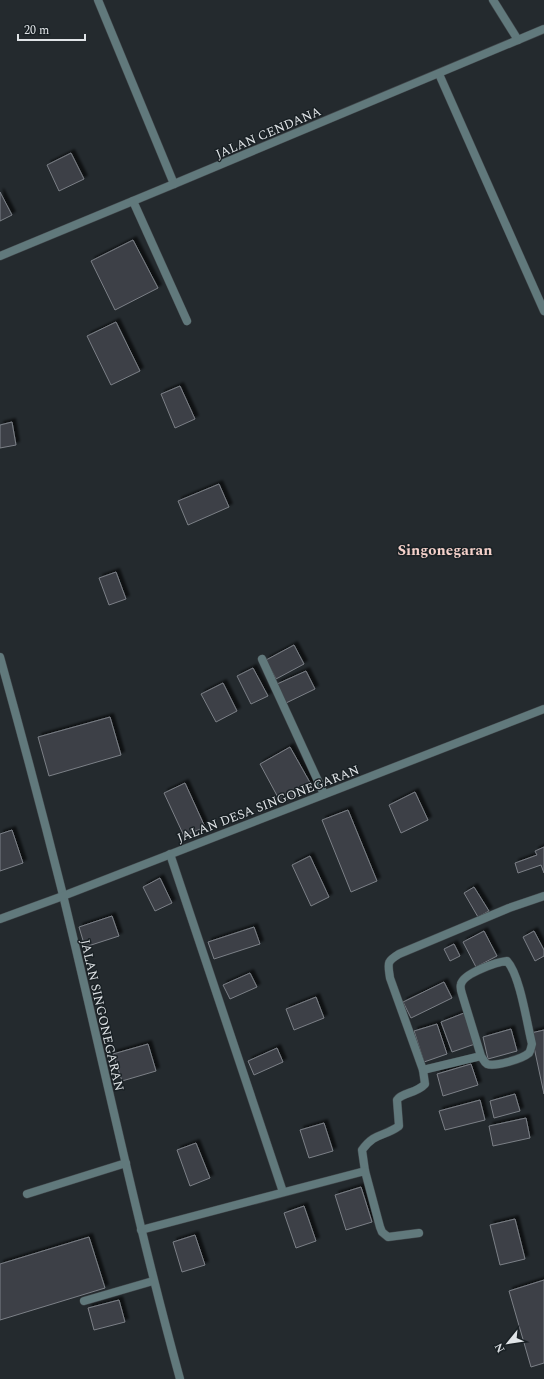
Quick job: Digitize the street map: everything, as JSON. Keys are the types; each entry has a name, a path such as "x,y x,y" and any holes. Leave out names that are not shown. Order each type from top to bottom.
{"street":[{"path":"98,0 174,184"},
{"path":"493,0 518,40"},
{"name":"JALAN CENDANA","path":"0,256 544,29"},
{"path":"439,74 544,311"},
{"path":"134,201 187,321"},
{"name":"JALAN SINGONEGARAN","path":"0,656 21,731 63,896 153,1281 180,1379"},
{"path":"262,659 324,794"},
{"name":"JALAN DESA SINGONEGARAN","path":"0,919 63,896 544,708"},
{"path":"170,854 283,1192"},
{"path":"419,1232 388,1237 382,1232 365,1171 362,1150 373,1138 399,1126 396,1100 399,1096 415,1092 425,1084 423,1070 390,978 388,964 390,960 399,954 509,908 544,896"},
{"path":"508,961 514,971 519,990 532,1044 531,1049 529,1053 522,1058 496,1065 484,1062 481,1056 460,987 461,983 472,974 501,962 508,961"},
{"path":"423,1070 481,1056"},
{"path":"27,1194 126,1163"},
{"path":"142,1230 365,1171"},
{"path":"84,1301 153,1281"}],"building":[{"path":"71,153 84,179 59,191 47,165"},
{"path":"0,192 12,215 0,221"},
{"path":"133,240 158,288 115,310 91,261"},
{"path":"116,322 140,371 111,385 87,336"},
{"path":"180,386 195,419 175,428 161,394"},
{"path":"12,422 16,445 0,448 0,425"},
{"path":"219,484 229,507 188,525 178,501"},
{"path":"116,572 126,599 109,605 99,578"},
{"path":"294,645 304,664 276,679 266,660"},
{"path":"253,668 268,696 251,704 237,676"},
{"path":"306,671 315,689 286,703 277,684"},
{"path":"223,683 237,711 216,722 201,694"},
{"path":"110,717 121,755 49,776 38,737"},
{"path":"290,747 312,786 281,803 260,764"},
{"path":"185,783 205,827 184,836 164,793"},
{"path":"415,792 428,820 401,833 389,805"},
{"path":"348,810 377,881 351,892 322,820"},
{"path":"12,830 23,863 0,871 0,834"},
{"path":"544,847 544,873 541,865 518,873 515,863 537,855 535,851"},
{"path":"310,856 329,897 311,906 292,865"},
{"path":"160,878 172,903 155,911 143,887"},
{"path":"474,887 489,911 478,917 464,893"},
{"path":"112,916 119,936 85,947 79,927"},
{"path":"254,927 260,944 214,959 208,942"},
{"path":"484,931 497,956 476,967 463,942"},
{"path":"534,931 544,950 544,956 535,961 523,937"},
{"path":"454,944 460,956 450,961 444,949"},
{"path":"250,973 257,987 230,999 223,985"},
{"path":"444,982 452,998 411,1018 403,1002"},
{"path":"316,997 324,1018 294,1030 286,1009"},
{"path":"464,1013 475,1044 452,1052 441,1022"},
{"path":"437,1024 447,1054 424,1062 414,1031"},
{"path":"511,1029 517,1051 488,1059 483,1037"},
{"path":"544,1030 544,1094 531,1033"},
{"path":"148,1044 156,1071 122,1081 113,1054"},
{"path":"277,1048 283,1062 254,1075 248,1061"},
{"path":"471,1064 478,1085 443,1096 437,1074"},
{"path":"515,1094 520,1111 494,1118 490,1101"},
{"path":"480,1100 485,1120 445,1130 439,1111"},
{"path":"526,1118 530,1138 493,1146 489,1126"},
{"path":"324,1123 333,1151 309,1158 300,1130"},
{"path":"196,1143 210,1178 190,1186 177,1150"},
{"path":"361,1187 372,1222 346,1230 335,1195"},
{"path":"304,1206 316,1241 296,1248 284,1213"},
{"path":"515,1219 525,1259 500,1265 490,1225"},
{"path":"195,1235 205,1265 182,1272 173,1242"},
{"path":"89,1237 105,1288 0,1320 0,1264"},
{"path":"544,1280 544,1363 531,1367 509,1291"},
{"path":"119,1300 125,1322 94,1330 88,1308"}],"district":[{"name":"Singonegaran","path":"445,550"}]}
